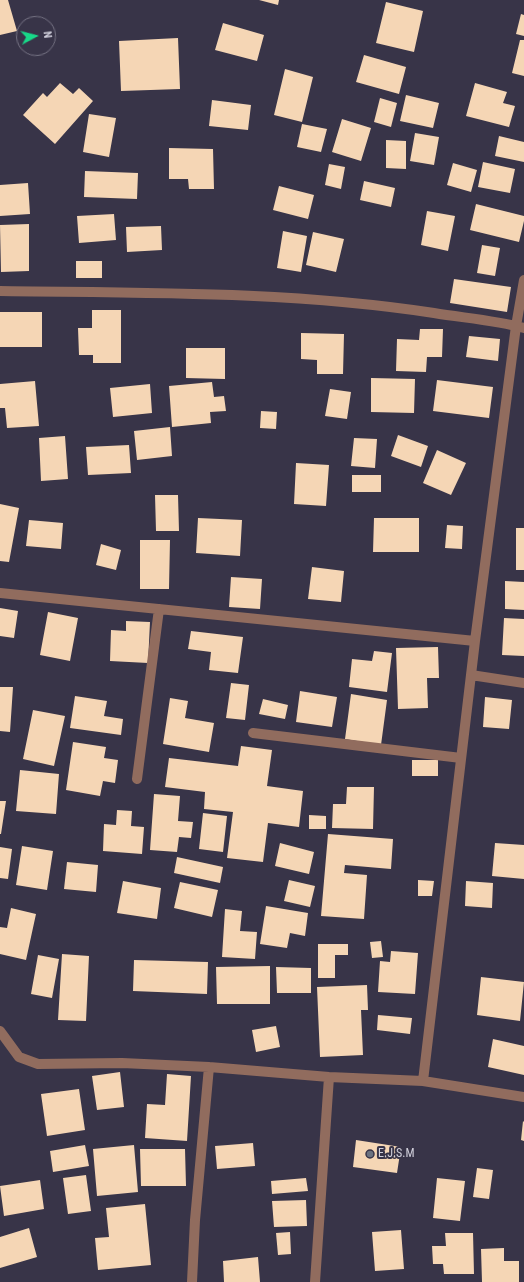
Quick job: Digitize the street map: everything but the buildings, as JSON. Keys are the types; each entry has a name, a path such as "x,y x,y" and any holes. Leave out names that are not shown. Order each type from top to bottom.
{"street":[{"path":"423,1081 475,641 520,327 524,280"},
{"path":"0,291 128,292 313,299 391,306 520,327"},
{"path":"0,593 475,641"},
{"path":"137,779 159,609"},
{"path":"471,675 524,683"},
{"path":"253,733 461,758"},
{"path":"0,1031 20,1057 38,1064 122,1063 208,1067 329,1077 423,1081 524,1097"},
{"path":"192,1282 195,1220 208,1067"},
{"path":"315,1282 329,1077"}],"place":[{"name":"E.J.S.M","path":"370,1154"}]}
